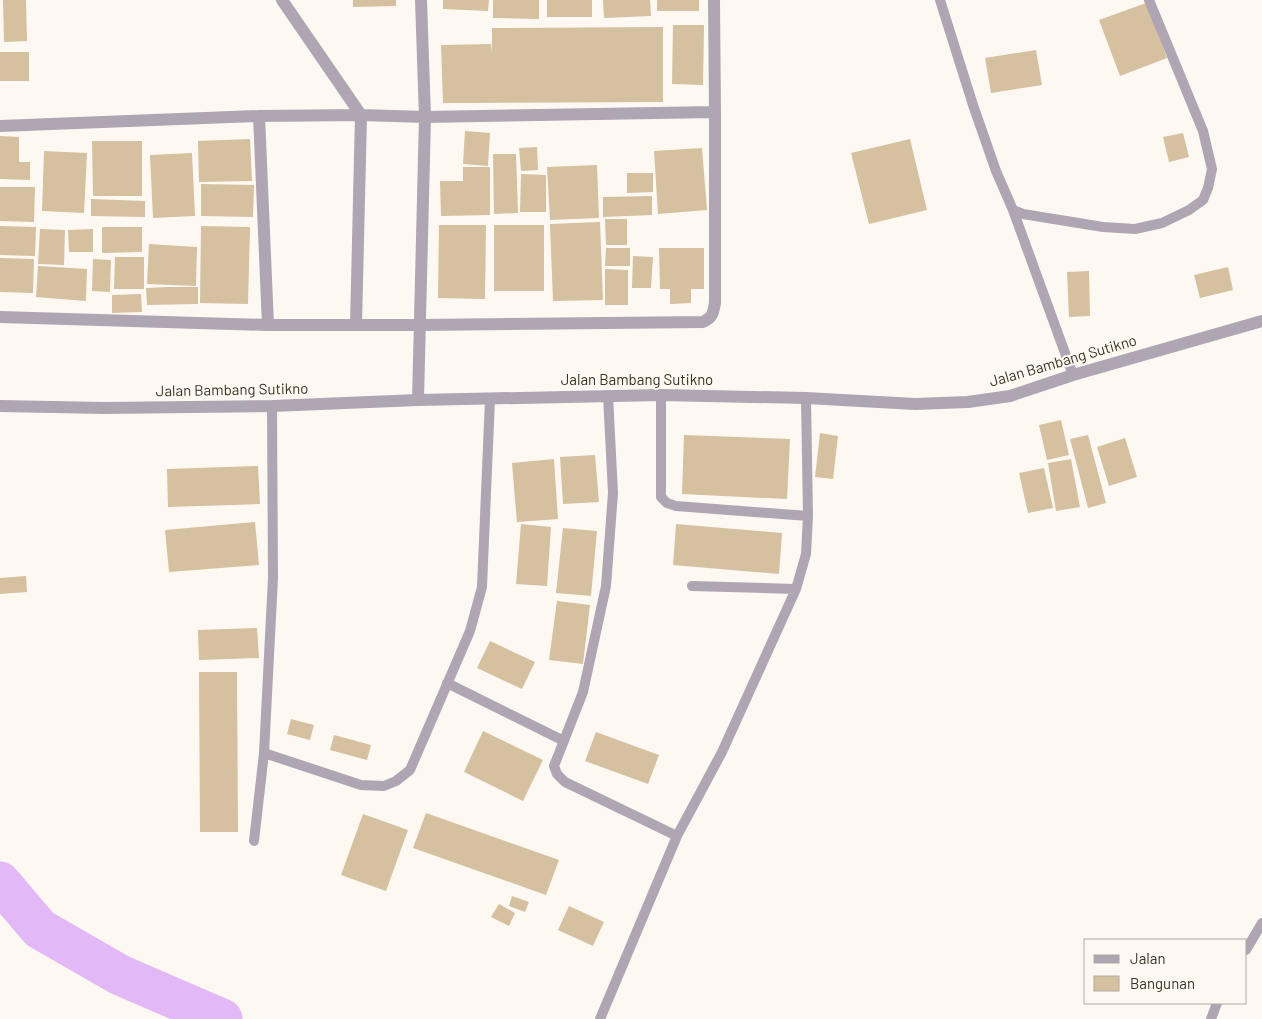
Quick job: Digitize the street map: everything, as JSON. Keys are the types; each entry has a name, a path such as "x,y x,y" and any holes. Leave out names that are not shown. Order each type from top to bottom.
{"street":[{"path":"282,0 361,115 356,325"},
{"path":"418,400 425,117 421,0"},
{"path":"0,317 268,326 703,322 712,315 715,303 714,0"},
{"path":"0,126 259,116 361,115 425,117 715,112"},
{"path":"259,116 268,326"},
{"name":"Jalan Bambang Sutikno","path":"0,406 104,408 272,406 418,400 661,395 806,398 915,404 968,402 1010,396 1073,375 1262,321"}],"lane":[{"path":"940,0 993,163 1013,210 1073,375"},
{"path":"1013,210 1032,216 1103,227 1134,229 1162,223 1189,210 1203,200 1212,169 1204,130 1149,0"},
{"path":"661,395 661,497 667,503 676,506 808,516"},
{"path":"608,396 613,493 606,586 583,692 554,766 557,774 565,782 678,836"},
{"path":"600,1019 678,836 722,752 796,590 806,554 808,516 806,398"},
{"path":"264,753 361,785 384,786 410,770 470,631 482,587 490,399"},
{"path":"254,841 264,753 273,578 272,406"},
{"path":"692,586 796,590"},
{"path":"447,683 564,741"},
{"path":"1247,948 1262,923"},
{"path":"1211,1019 1217,1004"}],"building":[{"path":"3,0 26,0 27,41 4,42"},
{"path":"353,0 396,0 396,6 353,7"},
{"path":"443,0 489,0 488,11 443,9"},
{"path":"493,0 539,0 539,19 493,18"},
{"path":"547,0 592,0 592,17 547,17"},
{"path":"603,0 650,0 651,16 604,18"},
{"path":"657,0 699,0 699,11 657,11"},
{"path":"1146,3 1167,58 1120,76 1099,20"},
{"path":"673,25 704,25 703,85 672,84"},
{"path":"663,27 663,102 443,103 441,45 491,44 492,53 492,28"},
{"path":"1036,50 1042,85 991,93 985,58"},
{"path":"0,52 29,52 29,81 0,81"},
{"path":"465,131 490,133 488,166 463,164"},
{"path":"1183,133 1189,157 1169,162 1163,137"},
{"path":"0,136 19,137 19,162 30,162 30,180 0,179"},
{"path":"250,139 252,181 199,182 198,141"},
{"path":"910,139 927,210 869,224 851,153"},
{"path":"92,141 142,141 142,196 93,196"},
{"path":"537,147 538,170 521,171 519,148"},
{"path":"702,148 707,210 658,214 654,151"},
{"path":"44,151 87,153 84,213 42,211"},
{"path":"192,153 195,216 153,218 150,155"},
{"path":"493,154 516,154 518,213 494,214"},
{"path":"597,165 599,218 550,220 547,167"},
{"path":"463,167 490,167 490,215 441,216 440,181 463,181"},
{"path":"627,173 653,173 653,192 627,193"},
{"path":"521,174 546,175 546,212 520,212"},
{"path":"201,184 254,185 253,217 201,216"},
{"path":"0,187 35,187 34,222 0,221"},
{"path":"652,196 652,215 603,217 603,197"},
{"path":"91,199 145,201 145,217 91,216"},
{"path":"605,219 627,219 627,245 606,245"},
{"path":"600,222 603,300 553,301 550,224"},
{"path":"439,225 486,225 485,299 438,298"},
{"path":"494,225 544,225 544,291 494,291"},
{"path":"0,226 36,227 35,256 0,255"},
{"path":"201,226 250,227 248,304 200,303"},
{"path":"102,227 142,227 142,252 102,253"},
{"path":"40,229 65,230 64,265 38,264"},
{"path":"93,229 93,252 69,252 68,230"},
{"path":"149,244 197,247 196,286 147,284"},
{"path":"606,248 630,248 630,266 605,266"},
{"path":"659,248 704,248 704,289 691,289 691,303 670,304 670,289 660,289"},
{"path":"633,256 653,257 651,288 632,288"},
{"path":"115,257 144,257 144,289 114,289"},
{"path":"0,258 34,259 33,293 0,292"},
{"path":"93,259 111,260 110,292 92,291"},
{"path":"38,266 87,269 86,301 36,297"},
{"path":"1228,267 1233,290 1200,298 1194,275"},
{"path":"605,269 628,270 628,305 605,305"},
{"path":"1089,271 1090,316 1069,317 1067,272"},
{"path":"198,287 198,304 147,305 146,288"},
{"path":"141,294 142,312 112,313 112,295"},
{"path":"1061,420 1069,455 1047,460 1039,425"},
{"path":"820,433 838,436 833,479 815,477"},
{"path":"684,435 790,439 787,499 682,494"},
{"path":"1088,435 1106,503 1088,508 1070,439"},
{"path":"1125,438 1137,477 1109,486 1097,447"},
{"path":"595,455 599,502 563,504 560,457"},
{"path":"554,459 558,519 517,522 512,463"},
{"path":"1071,459 1080,507 1056,511 1048,463"},
{"path":"258,466 260,504 168,507 167,469"},
{"path":"1044,468 1053,508 1028,513 1019,473"},
{"path":"255,522 259,565 169,572 165,530"},
{"path":"521,524 551,527 547,586 516,584"},
{"path":"676,524 782,533 779,574 673,565"},
{"path":"563,528 597,531 591,596 556,593"},
{"path":"26,576 27,592 0,594 0,578"},
{"path":"557,601 590,605 583,664 549,660"},
{"path":"257,628 259,658 199,660 198,630"},
{"path":"490,641 535,662 522,689 477,668"},
{"path":"199,672 237,672 238,832 200,832"},
{"path":"291,719 314,725 310,740 287,734"},
{"path":"483,731 543,760 523,801 464,772"},
{"path":"596,732 659,755 648,784 585,761"},
{"path":"334,735 371,745 367,760 330,750"},
{"path":"426,813 559,860 546,895 413,848"},
{"path":"363,814 408,830 386,891 341,875"},
{"path":"512,896 529,902 525,912 509,906"},
{"path":"499,904 515,913 509,926 491,917"},
{"path":"569,906 604,922 593,946 558,930"}],"waterway":[{"path":"0,882 40,929 120,975 222,1019"}]}
